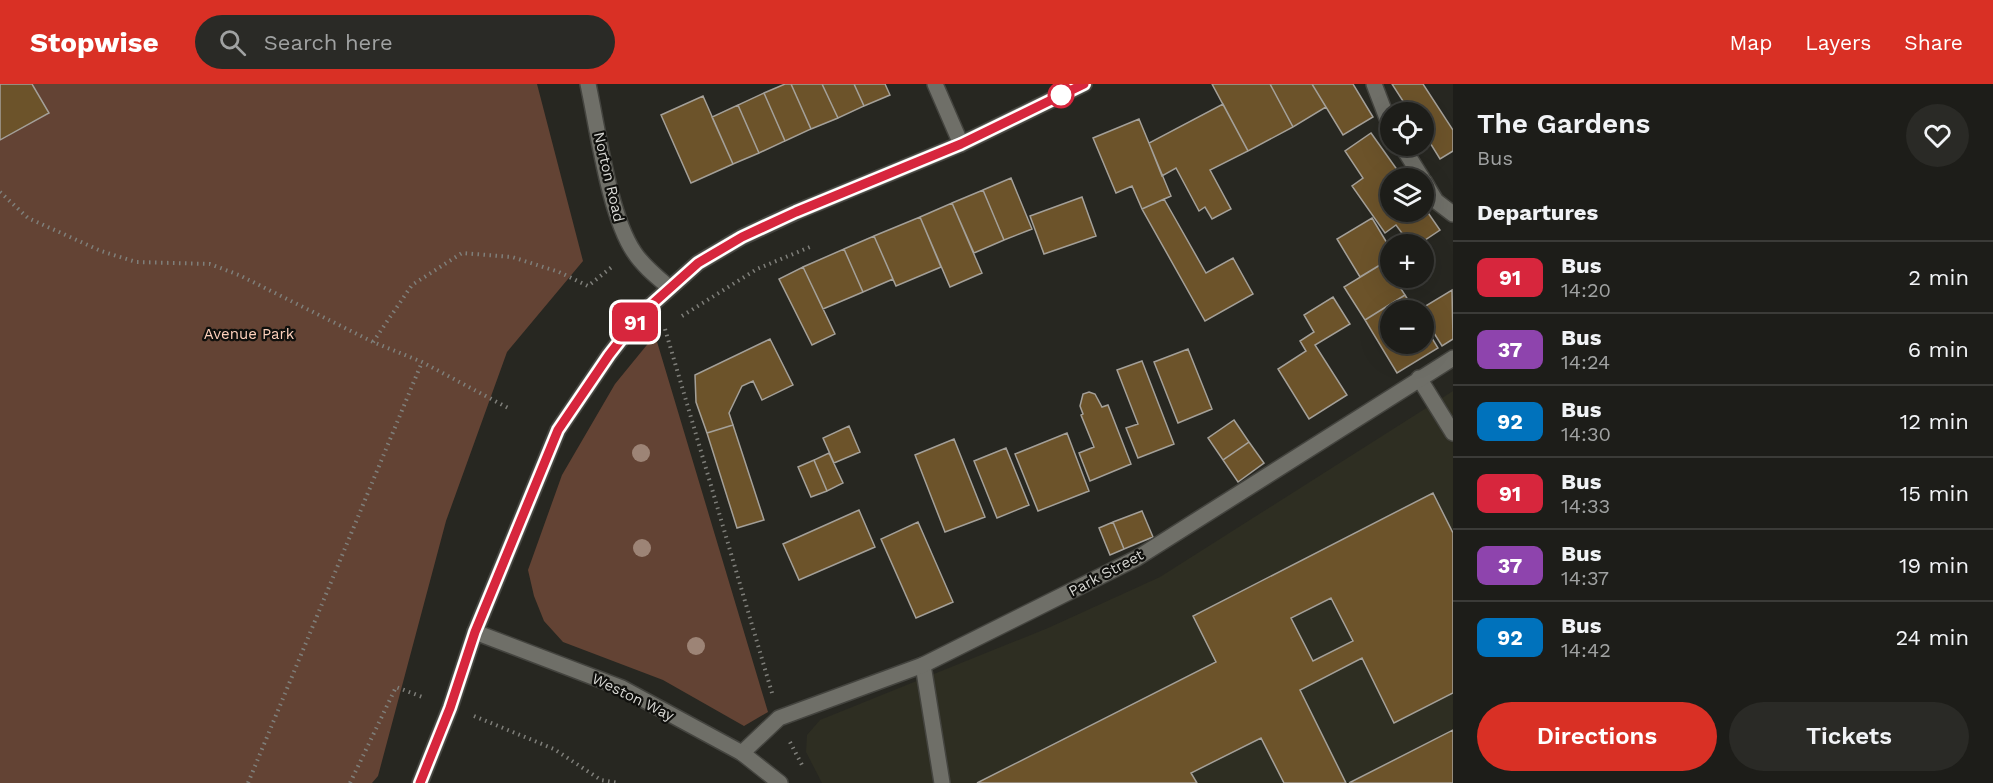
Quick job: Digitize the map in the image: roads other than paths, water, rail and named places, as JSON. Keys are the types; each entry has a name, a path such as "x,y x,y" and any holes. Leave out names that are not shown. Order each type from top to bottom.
{"street":[{"name":"Norton Road","path":"588,84 621,228 633,251 670,288"},
{"path":"935,84 961,144"},
{"path":"420,783 450,708 475,632 558,430 609,355 640,315 698,263 742,237 796,212 961,144 1084,84"},
{"path":"1374,84 1381,102"},
{"path":"1434,198 1453,214"},
{"name":"Park Street","path":"742,753 779,718 923,665 1137,558 1453,358"},
{"path":"1419,378 1453,433"},
{"name":"Weston Way","path":"475,632 622,688 742,753 780,783"},
{"path":"923,665 942,783"}],"park label":[{"name":"Avenue Park","path":"249,334"}]}
